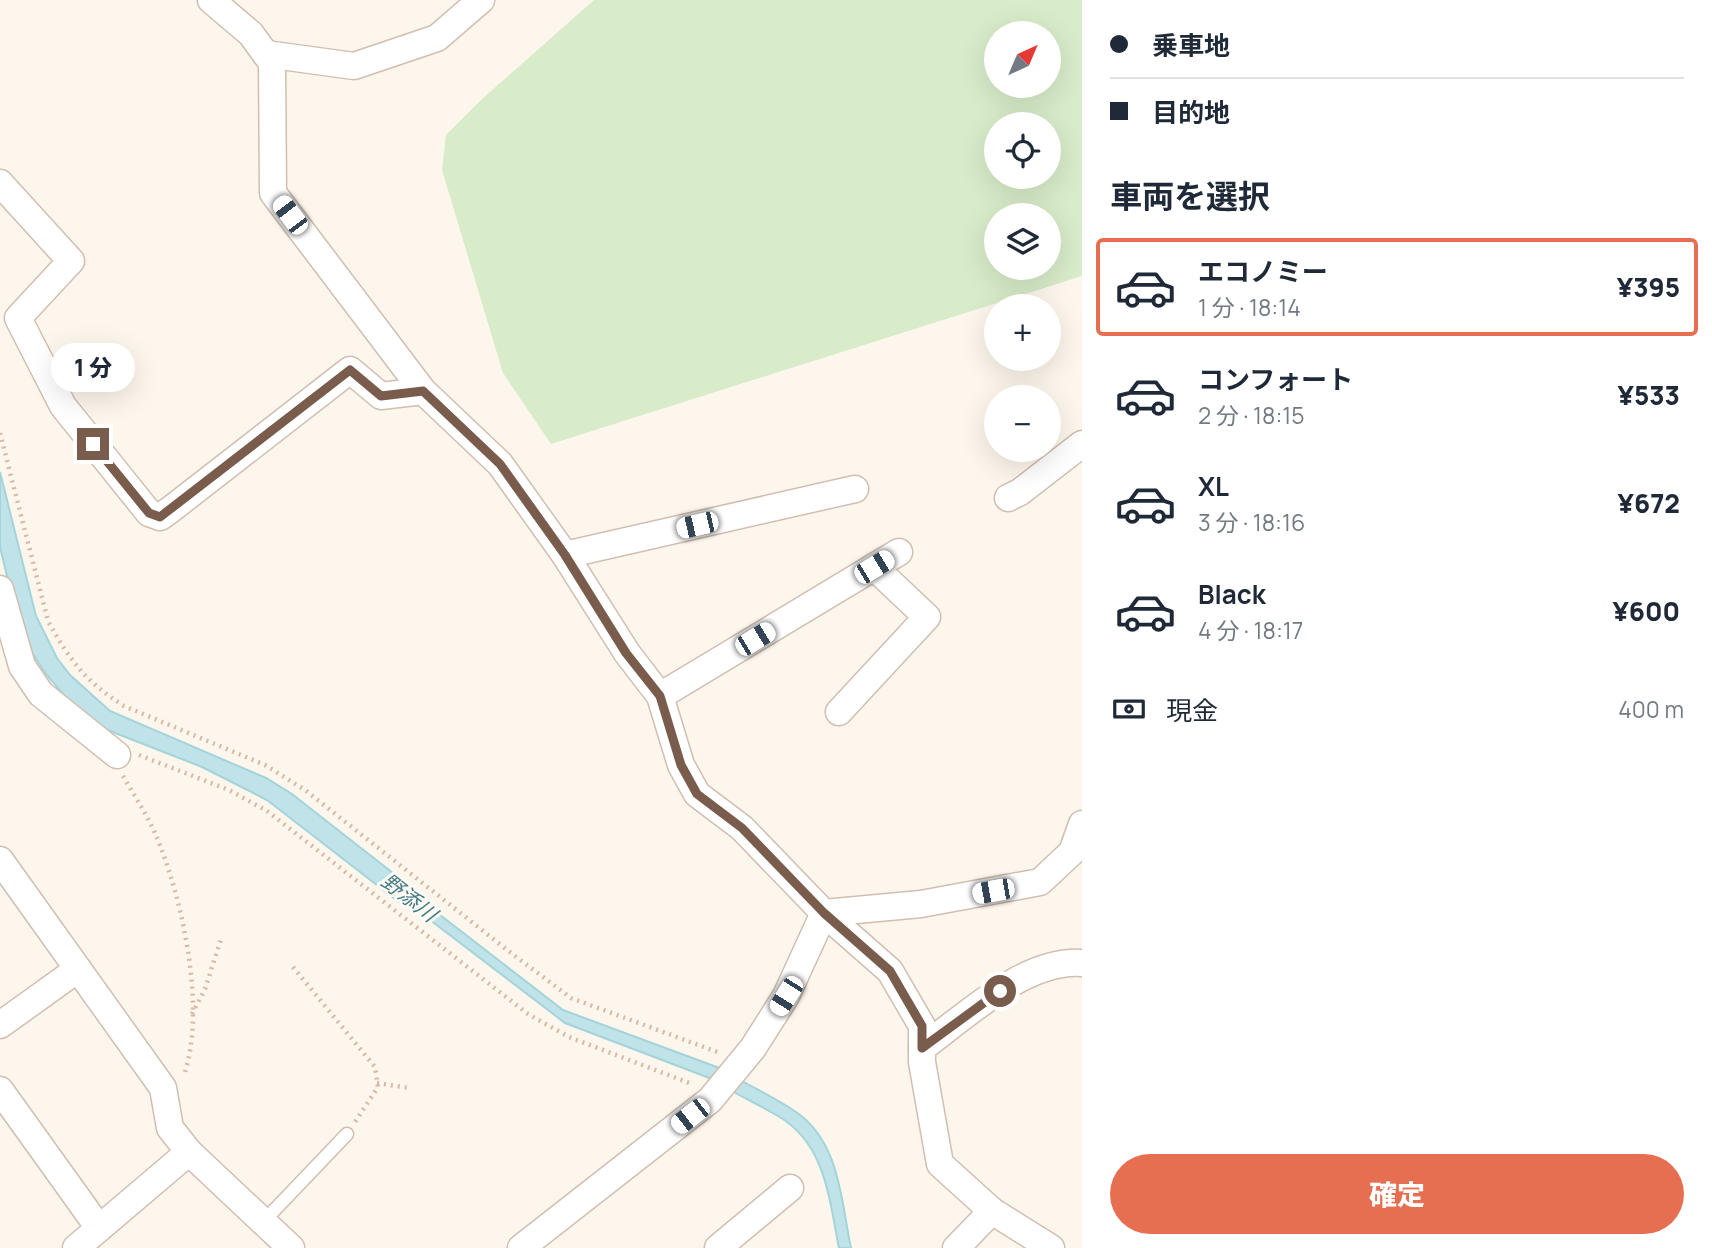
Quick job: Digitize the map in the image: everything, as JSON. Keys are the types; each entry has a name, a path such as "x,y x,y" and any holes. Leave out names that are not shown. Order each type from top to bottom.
{"street":[{"path":"212,0 251,34 272,63 274,193 423,391 500,464 565,555 626,653 660,696 681,765 697,794 742,828 824,913 890,971 922,1026 922,1062 940,1164 992,1211 1051,1248"},
{"path":"266,54 354,66 437,38 481,0"},
{"path":"0,183 71,261 18,318 63,406 149,513 160,517 170,510 350,370 381,396 423,391"},
{"path":"1008,498 1020,492 1082,444"},
{"path":"565,555 855,489"},
{"path":"660,696 899,552"},
{"path":"839,712 927,617 874,567"},
{"path":"0,589 22,666 41,694 117,755"},
{"path":"824,913 921,904 1040,882 1072,852 1082,824"},
{"path":"0,860 163,1088 170,1128 189,1152 285,1246"},
{"path":"521,1248 710,1100 742,1061 786,996 824,913"},
{"path":"922,1048 1020,976 1065,962 1082,963"},
{"path":"0,1025 78,969"},
{"path":"0,1090 99,1228"},
{"path":"76,1248 189,1152"},
{"path":"718,1248 790,1188"},
{"path":"956,1248 992,1211"}],"lane":[{"path":"263,1222 347,1134"}],"path":[{"path":"0,433 48,621 82,675 124,706 265,765 305,790 571,998 742,1061"},
{"path":"165,1100 182,1080 190,1057 192,989 182,920 172,879 154,831 122,774 117,755 139,755 229,790 267,811 528,1014 569,1037 716,1093"},
{"path":"192,1015 205,989 222,936"},
{"path":"293,967 374,1067 378,1087 347,1134"},
{"path":"377,1083 409,1088"}],"green space":[{"path":"594,0 1082,0 1082,276 1025,294 984,294 984,307 551,444 503,373 442,170 446,135 482,99"}],"water":[{"name":"野添川","path":"0,472 36,616 57,658 70,675 110,711 266,778 292,794 421,895 422,901 563,1010 722,1069 796,1112 822,1139 830,1156 841,1192 851,1248 839,1248 828,1192 816,1157 794,1128 778,1116 712,1079 565,1023 413,907 404,906 267,800 202,767 105,729 67,699 31,651 14,605 0,547"}],"route":[{"path":"93,444 149,513 160,517 350,370 381,396 423,391 500,464 565,555 626,653 660,696 681,765 697,794 742,828 824,913 890,971 922,1026 922,1048 1000,991"}]}
